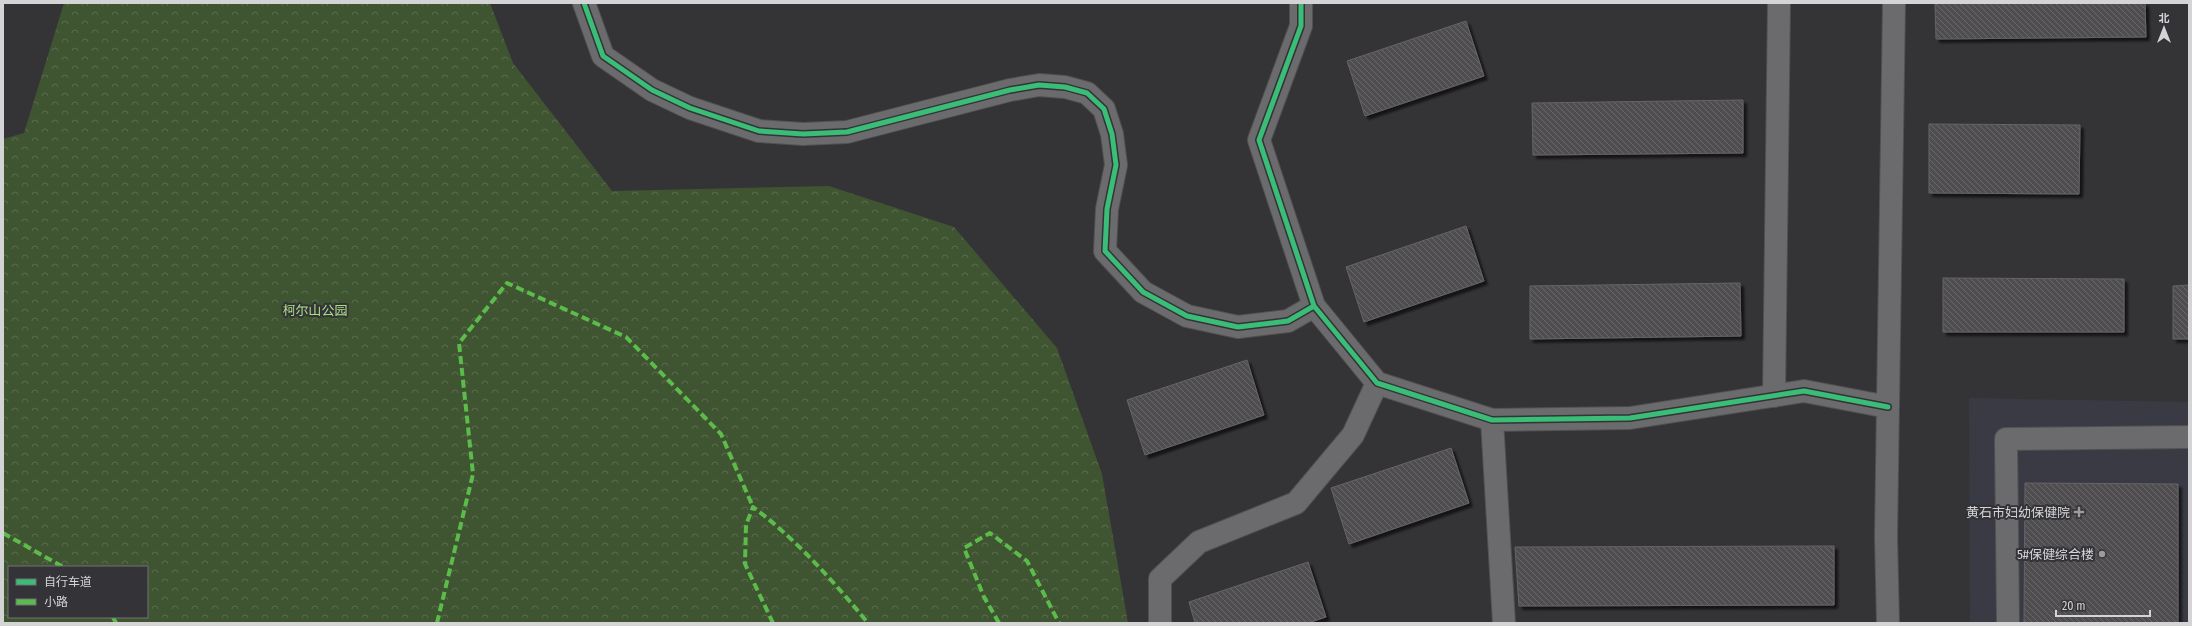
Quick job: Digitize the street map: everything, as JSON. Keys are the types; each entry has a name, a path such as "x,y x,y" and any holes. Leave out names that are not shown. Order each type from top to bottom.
{"street":[{"path":"584,3 603,56 652,90 683,105 759,131 803,134 847,132 1010,90 1039,85 1065,87 1087,93 1104,109 1112,134 1116,165 1107,209 1105,250 1143,292 1187,316 1238,327 1288,321 1314,306"},
{"path":"1301,3 1301,26 1259,140 1314,306 1377,383 1492,420 1630,418 1804,391 1888,407"},
{"path":"1774,396 1779,3"},
{"path":"1888,623 1886,538 1894,3"},
{"path":"1160,623 1160,579 1199,542 1296,503 1353,435 1377,383"},
{"path":"1492,420 1504,623"},
{"path":"2008,623 2006,439 2189,437"}],"shaded area":[{"name":"黄石市妇幼保健院","path":"1969,398 2189,402 2189,623 1970,623"}],"green space":[{"name":"柯尔山公园","path":"64,3 490,3 513,63 612,191 829,186 954,227 1057,348 1102,474 1128,623 3,623 3,139 24,133"}],"building":[{"path":"1935,3 2145,3 2146,37 1936,39"},
{"path":"1466,21 1484,76 1365,116 1347,61"},
{"path":"1743,100 1743,153 1533,155 1532,103"},
{"path":"1929,124 2080,125 2079,194 1929,193"},
{"path":"1466,226 1484,281 1364,322 1346,267"},
{"path":"1943,278 2124,279 2124,332 1943,332"},
{"path":"1740,283 1741,336 1530,339 1530,286"},
{"path":"2189,285 2189,339 2173,339 2173,286"},
{"path":"1247,360 1264,415 1145,455 1127,400"},
{"path":"1451,448 1469,503 1349,544 1331,488"},
{"name":"5#保健综合楼","path":"2025,483 2178,484 2178,623 2024,623"},
{"path":"1834,546 1834,605 1519,606 1515,547"},
{"path":"1308,562 1326,617 1308,623 1195,623 1189,602"}],"marked path":[{"path":"437,623 473,474 459,343 507,283 626,337 721,434 753,507"},
{"path":"773,623 745,564 746,525 753,507 785,533 814,562 868,623"},
{"path":"3,533 61,566"},
{"path":"999,623 984,597 964,548 990,533 1027,561 1059,623"},
{"path":"114,618 116,623"}],"cycle path":[{"path":"584,3 603,56 652,90 690,108 759,131 803,134 847,132 1010,90 1039,85 1065,87 1087,93 1104,109 1112,134 1116,165 1107,209 1105,251 1143,292 1187,316 1238,327 1288,321 1314,306"},
{"path":"1301,3 1301,26 1259,140 1314,306 1377,383 1492,420 1630,418 1804,391 1888,407"}],"place":[{"name":"黄石市妇幼保健院","path":"2079,512"},
{"name":"5#保健综合楼","path":"2102,554"}]}
